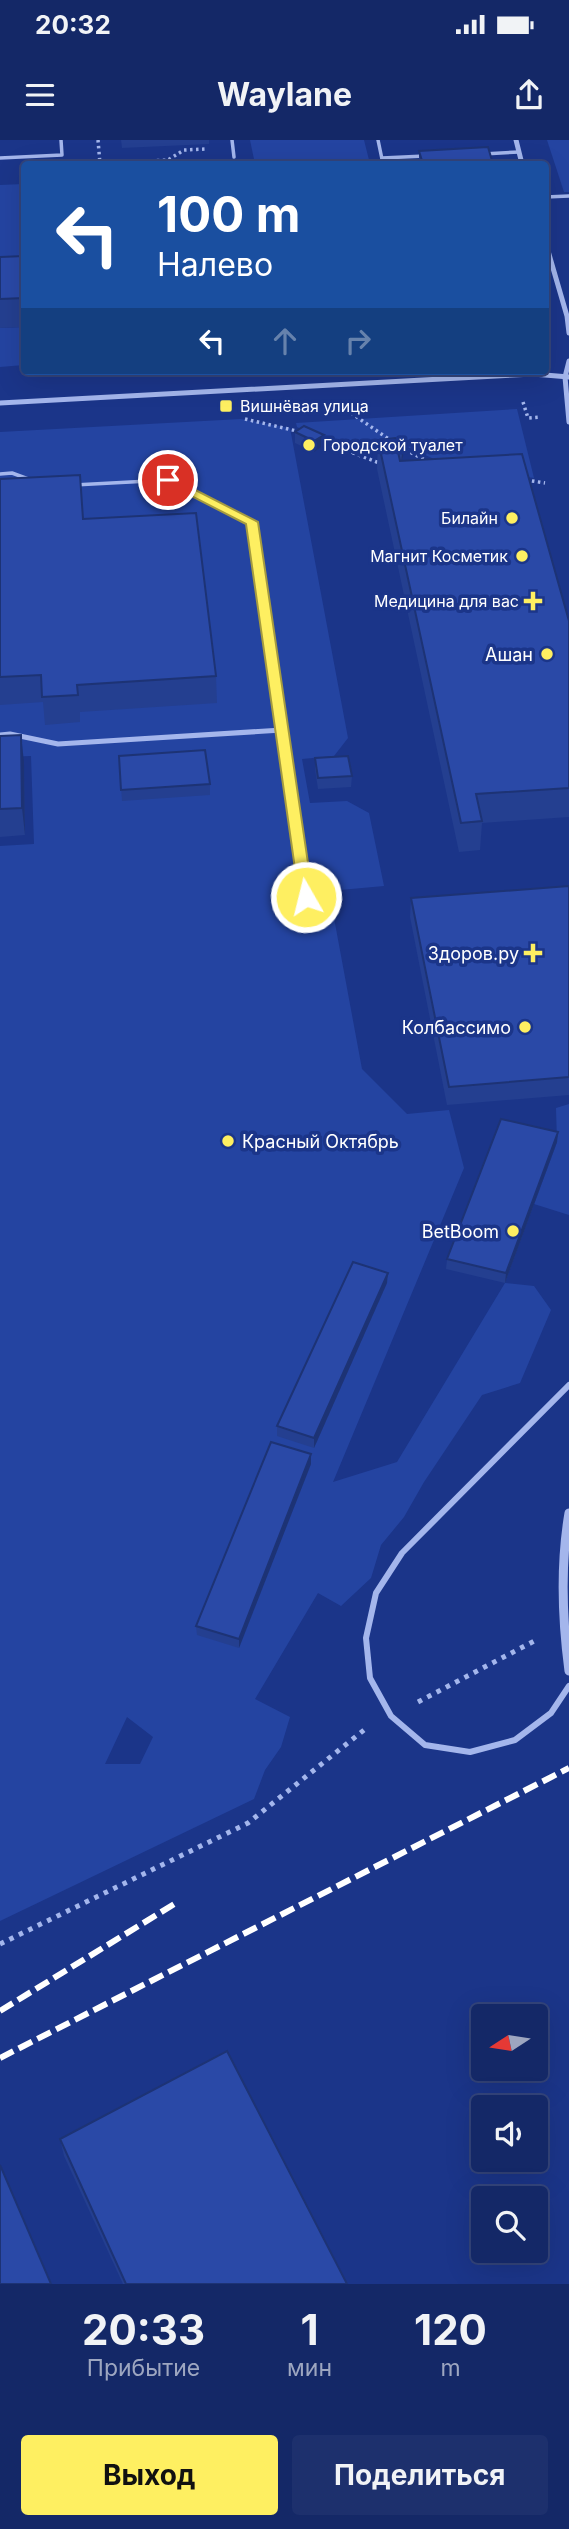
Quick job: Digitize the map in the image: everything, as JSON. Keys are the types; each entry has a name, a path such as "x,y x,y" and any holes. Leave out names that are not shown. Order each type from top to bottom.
{"street":[{"path":"516,140 521,161"},
{"path":"549,254 567,316 569,333"},
{"path":"569,360 569,422"},
{"path":"0,403 493,376 567,377"},
{"path":"569,1513 562,1545 563,1626 569,1671"}],"lane":[{"path":"0,158 62,155 61,140"},
{"path":"232,140 234,158"},
{"path":"377,140 382,161"},
{"path":"478,154 519,152"},
{"path":"382,158 437,156"},
{"path":"549,197 569,196"},
{"path":"0,474 12,473 36,482"},
{"path":"62,486 168,480 252,522 306,897"},
{"path":"0,735 10,734 58,744 282,730"},
{"path":"569,1385 402,1553 376,1593 366,1638 370,1678 391,1716 425,1745 470,1752 514,1740 551,1713 569,1686"}],"path":[{"path":"98,140 100,161"},
{"path":"151,161 168,160 184,150"},
{"path":"348,410 405,451 430,462"},
{"path":"241,419 290,428 347,453 387,465"},
{"path":"394,452 405,451"},
{"path":"347,453 382,452"},
{"path":"520,479 545,483"},
{"path":"418,1702 539,1638"},
{"path":"0,1944 248,1824 364,1730"}],"shaded area":[{"path":"250,140 364,140 369,161 254,161"},
{"path":"547,140 569,140 569,192 564,192"},
{"path":"21,184 21,260 0,262 0,185"},
{"path":"21,327 21,365 0,367 0,328"},
{"path":"517,409 534,478 447,465 410,448 347,449 297,427 296,423"},
{"name":"Красный Октябрь","path":"241,419 290,428 348,738 334,756 302,759 310,803 347,801 369,813 384,886 329,891 362,1069 407,1114 449,1110 464,1168 333,1482 397,1462 505,1283 534,1286 551,1310 520,1383 482,1395 404,1517 381,1545 371,1578 341,1606 318,1593 255,1699 290,1717 281,1747 265,1770 254,1799 0,1921 0,846 34,844 31,756 0,757 0,432","holes":["127,1717 153,1737 140,1764 105,1764"]},
{"path":"569,1104 569,1215 534,1204 557,1142 556,1108"}],"building":[{"path":"488,147 492,161 422,161 419,151"},
{"path":"21,256 21,298 0,299 0,257"},
{"path":"304,426 324,435 314,441 295,432"},
{"path":"395,438 400,461 522,454 569,621 569,788 476,794 482,821 461,823 378,440"},
{"path":"397,445 404,446 402,453 398,453"},
{"path":"80,475 83,519 196,513 216,676 77,685 78,695 42,697 41,675 0,677 0,479"},
{"path":"21,735 22,808 0,809 0,736"},
{"path":"205,750 210,784 121,790 119,756"},
{"path":"348,756 352,776 318,778 315,758"},
{"path":"569,886 569,1077 449,1087 411,898"},
{"path":"501,1119 558,1132 506,1273 447,1259"},
{"path":"353,1262 388,1273 314,1438 277,1426"},
{"path":"271,1442 311,1454 239,1639 196,1626"},
{"path":"227,2051 347,2284 126,2284 60,2139"},
{"path":"0,2165 51,2284 0,2284"}],"railway":[{"path":"0,2058 569,1768"},
{"path":"0,2011 176,1903"}],"place":[{"name":"Вишнёвая улица","path":"226,406"},
{"name":"Городской туалет","path":"309,445"},
{"name":"Билайн","path":"512,518"},
{"name":"Магнит Косметик","path":"522,556"},
{"name":"Медицина для вас","path":"533,601"},
{"name":"Ашан","path":"547,654"},
{"name":"Здоров.ру","path":"533,953"},
{"name":"Колбассимо","path":"525,1027"},
{"name":"Красный Октябрь","path":"228,1141"},
{"name":"BetBoom","path":"513,1231"}],"route":[{"path":"168,480 252,522 306,897"}]}
